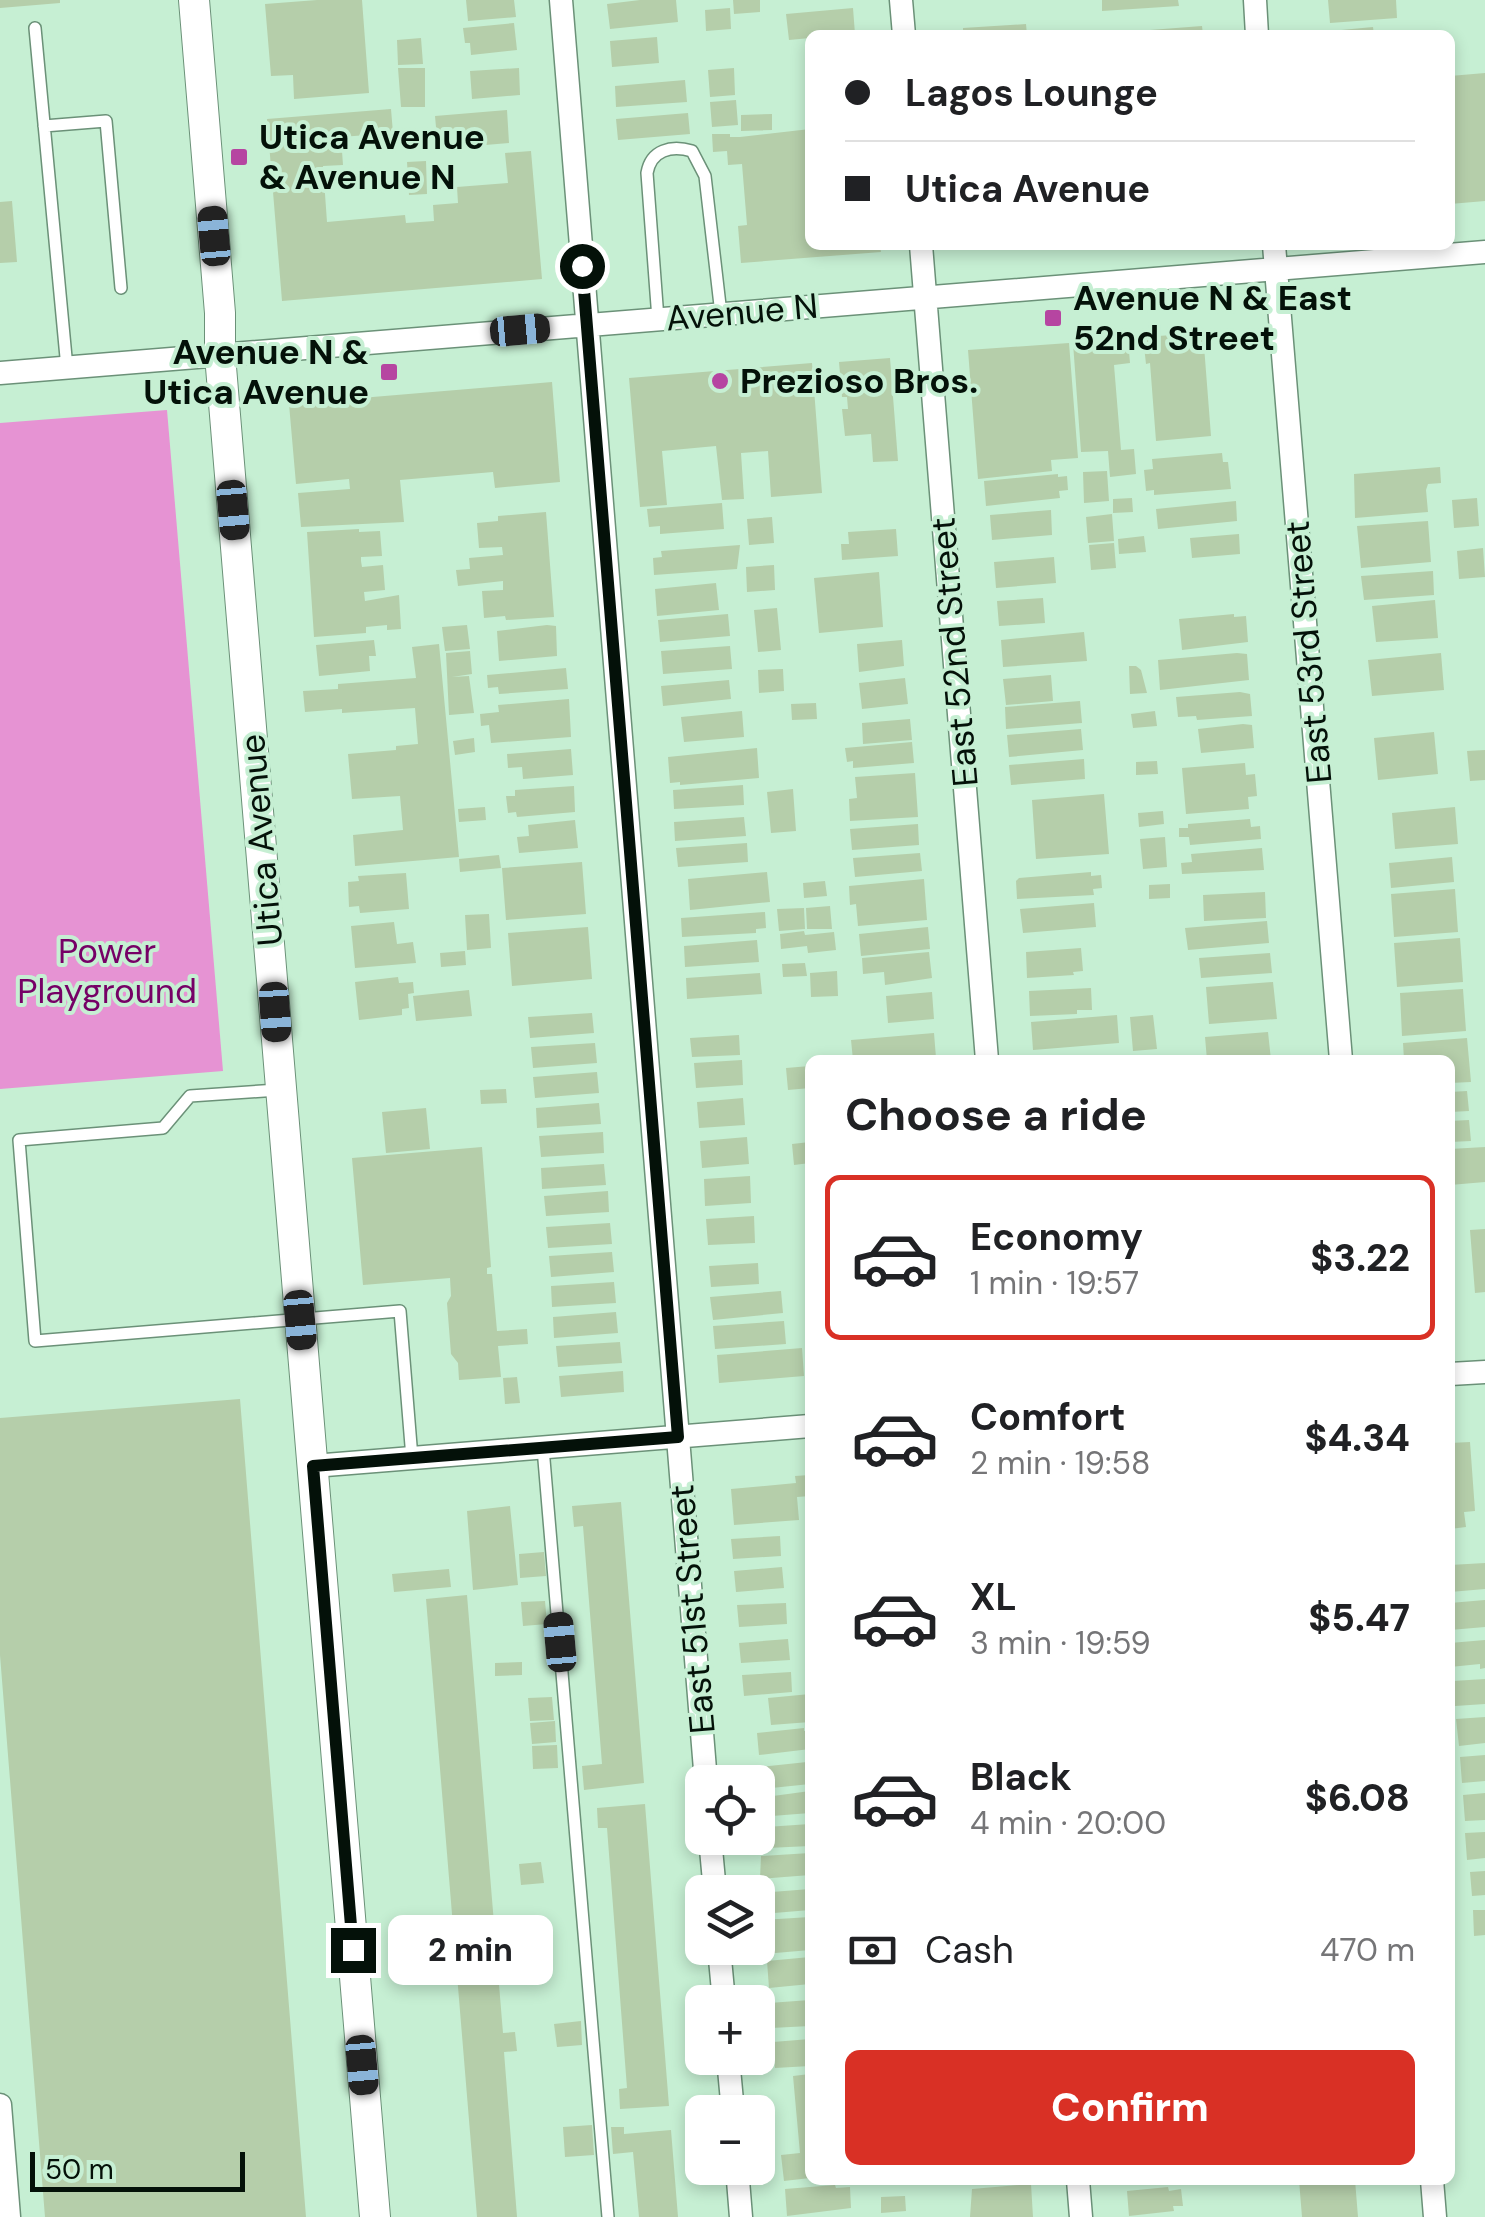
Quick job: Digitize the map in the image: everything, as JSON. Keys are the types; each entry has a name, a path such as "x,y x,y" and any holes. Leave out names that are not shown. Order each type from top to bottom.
{"main road":[{"name":"Utica Avenue","path":"194,0 375,2217"}],"street":[{"name":"East 51st Street","path":"561,0 705,1765"},
{"path":"901,0 904,30"},
{"path":"1254,0 1257,30"},
{"name":"East 52nd Street","path":"920,250 987,1055"},
{"name":"Avenue N","path":"0,373 925,297 1275,257 1485,252"},
{"name":"East 53rd Street","path":"1275,257 1341,1055"},
{"path":"1455,1374 1485,1372"},
{"path":"313,1466 805,1426"},
{"path":"1,2118 9,2217"},
{"path":"738,2185 741,2217"},
{"path":"1078,2185 1081,2217"},
{"path":"1432,2185 1435,2217"}],"lane":[{"path":"35,28 67,368"},
{"path":"44,126 106,121 120,288"},
{"path":"658,319 647,172 649,162 658,152 670,149 692,151 705,176 720,314"},
{"path":"281,1089 190,1096 164,1128 19,1140 35,1341 400,1311 412,1458"},
{"path":"543,1448 608,2217"}],"green space":[{"name":"Power Playground","path":"167,410 223,1071 0,1089 0,423"}],"building":[{"path":"0,0 60,0 60,3 0,8"},
{"path":"362,0 369,93 294,99 293,75 271,76 265,4"},
{"path":"466,0 514,0 516,17 468,21"},
{"path":"676,0 678,22 610,29 607,4"},
{"path":"733,0 760,0 760,12 734,14"},
{"path":"1102,0 1178,0 1179,6 1102,11"},
{"path":"1328,0 1396,0 1397,18 1330,23"},
{"path":"730,8 731,29 706,31 705,10"},
{"path":"853,8 855,30 805,30 805,38 789,40 786,14"},
{"path":"514,23 517,50 471,55 463,28"},
{"path":"1026,24 1027,30 963,30"},
{"path":"1202,26 1202,30 1150,30"},
{"path":"657,37 659,63 612,67 610,41"},
{"path":"421,38 423,64 398,65 397,40"},
{"path":"398,68 425,68 425,107 401,107"},
{"path":"519,68 520,95 472,99 470,71"},
{"path":"734,68 735,95 710,97 708,70"},
{"path":"1485,73 1485,201 1455,204 1455,76"},
{"path":"685,80 687,102 616,107 615,86"},
{"path":"736,100 738,125 712,127 710,102"},
{"path":"391,109 393,133 341,137 343,165 323,166 327,222 405,215 406,223 434,221 433,205 458,203 457,187 508,183 505,153 531,151 542,279 282,301 267,119"},
{"path":"507,110 509,143 438,149 435,116"},
{"path":"688,113 690,134 618,140 616,119"},
{"path":"772,114 772,130 741,131 741,115"},
{"path":"805,130 805,250 881,252 741,263 738,226 747,225 742,164 728,165 727,151 713,152 712,134 740,137"},
{"path":"426,161 427,194 409,195 407,162"},
{"path":"12,201 17,262 0,263 0,202"},
{"path":"1203,333 1211,436 1156,441 1150,363 1146,364 1143,337"},
{"path":"1128,339 1130,363 1114,365 1121,450 1134,449 1136,474 1110,477 1108,451 1081,452 1073,343"},
{"path":"1069,343 1078,458 1051,460 1052,471 978,479 968,350"},
{"path":"890,358 898,461 873,462 871,434 845,436 842,409 848,409 847,397 842,397 839,362"},
{"path":"812,363 822,493 771,497 768,451 741,453 744,499 722,500 716,446 662,451 667,505 640,507 629,378"},
{"path":"552,382 560,482 495,488 493,472 400,480 404,522 301,527 298,493 350,489 349,479 296,484 289,404"},
{"path":"1222,453 1223,462 1228,462 1231,489 1154,495 1154,490 1146,491 1144,470 1153,469 1152,459"},
{"path":"1440,467 1441,483 1428,484 1426,490 1428,512 1355,518 1354,474"},
{"path":"1107,471 1109,501 1084,503 1083,472"},
{"path":"1067,476 1068,490 1059,491 1060,498 986,506 984,481"},
{"path":"1132,498 1133,512 1113,513 1113,499"},
{"path":"1477,498 1479,526 1454,528 1452,500"},
{"path":"1236,501 1237,521 1158,529 1156,509"},
{"path":"722,503 724,529 660,534 660,526 649,527 647,509"},
{"path":"1051,510 1052,535 992,540 990,515"},
{"path":"546,512 554,617 484,618 482,591 503,590 503,581 458,586 456,570 470,569 469,558 503,555 502,547 479,548 477,523 498,521 498,516"},
{"path":"1112,514 1114,541 1088,543 1086,517"},
{"path":"772,517 774,543 749,545 747,519"},
{"path":"1428,521 1431,562 1361,568 1357,526"},
{"path":"896,529 898,556 842,560 841,544 849,544 848,532"},
{"path":"380,531 382,556 361,557 362,567 383,565 385,590 364,592 365,601 399,595 401,629 387,630 387,625 366,627 366,633 314,637 307,532"},
{"path":"1239,534 1240,554 1192,558 1190,538"},
{"path":"1144,536 1146,552 1119,554 1118,539"},
{"path":"1114,543 1116,568 1091,570 1089,545"},
{"path":"740,545 737,569 654,575 653,558 662,557 661,551"},
{"path":"1483,548 1485,577 1459,579 1457,551"},
{"path":"1054,557 1056,583 996,588 994,562"},
{"path":"774,565 775,590 747,592 746,567"},
{"path":"1433,571 1434,595 1364,600 1361,576"},
{"path":"879,572 883,627 819,633 814,578"},
{"path":"716,583 719,610 657,616 655,589"},
{"path":"1043,598 1045,623 999,626 997,601"},
{"path":"1435,600 1438,638 1376,642 1372,606"},
{"path":"777,608 781,650 758,652 754,610"},
{"path":"728,614 730,636 660,642 658,620"},
{"path":"1246,616 1248,642 1182,650 1179,619"},
{"path":"467,625 470,649 445,651 442,627"},
{"path":"556,626 557,656 499,661 497,631"},
{"path":"1084,632 1087,661 1003,667 1001,640"},
{"path":"374,640 376,656 369,656 370,671 319,676 316,645"},
{"path":"902,640 904,666 859,672 857,644"},
{"path":"439,644 459,857 355,866 353,835 403,830 400,796 352,799 348,754 418,744 415,708 305,712 303,691 416,678 412,647"},
{"path":"730,646 732,669 663,674 661,651"},
{"path":"470,651 472,674 452,677 469,676 474,713 449,715 446,653"},
{"path":"1441,653 1444,690 1372,696 1368,660"},
{"path":"1247,654 1249,680 1160,690 1158,660"},
{"path":"1129,666 1141,670 1147,693 1130,694"},
{"path":"566,668 568,689 499,694 498,687 488,688 487,675"},
{"path":"783,669 784,691 759,693 758,670"},
{"path":"1051,675 1053,701 1006,705 1003,679"},
{"path":"905,678 908,704 862,709 859,683"},
{"path":"729,680 731,699 663,706 661,686"},
{"path":"1250,694 1252,716 1197,720 1196,716 1178,717 1176,697"},
{"path":"569,699 571,737 491,743 489,725 481,726 480,714 499,712 498,705"},
{"path":"1080,701 1082,723 1006,729 1005,707"},
{"path":"816,703 817,719 792,720 791,704"},
{"path":"742,711 744,737 684,742 681,717"},
{"path":"1155,711 1157,726 1133,728 1131,714"},
{"path":"910,719 912,740 863,744 862,723"},
{"path":"1252,725 1254,748 1201,753 1198,729"},
{"path":"1081,729 1083,750 1009,757 1007,735"},
{"path":"1434,732 1438,774 1378,780 1374,738"},
{"path":"474,738 475,752 455,755 453,741"},
{"path":"912,742 914,763 853,768 853,761 847,762 845,748"},
{"path":"757,748 759,778 670,783 668,757"},
{"path":"571,749 573,775 523,779 522,767 508,768 507,754"},
{"path":"1485,750 1485,780 1470,781 1467,751"},
{"path":"1084,759 1085,779 1011,785 1009,765"},
{"path":"1157,761 1158,774 1136,775 1136,762"},
{"path":"1245,763 1246,775 1255,774 1257,796 1248,797 1249,809 1186,814 1182,768"},
{"path":"915,773 918,817 850,821 849,799 857,798 855,777"},
{"path":"743,785 744,805 674,809 673,790"},
{"path":"574,786 575,812 517,817 516,812 508,813 506,796 515,796 515,790"},
{"path":"793,789 796,831 771,833 767,792"},
{"path":"1104,794 1109,854 1036,859 1032,800"},
{"path":"485,807 486,820 459,822 458,809"},
{"path":"1455,807 1458,844 1395,849 1392,813"},
{"path":"1163,811 1164,824 1139,827 1138,813"},
{"path":"744,817 746,836 675,841 674,822"},
{"path":"1250,819 1251,827 1260,826 1261,839 1190,845 1189,837 1179,837 1179,828 1188,828 1188,824"},
{"path":"575,820 578,848 519,853 517,837 529,836 528,825"},
{"path":"918,824 919,845 852,850 850,829"},
{"path":"1165,837 1167,867 1143,869 1140,839"},
{"path":"747,843 748,862 678,867 676,848"},
{"path":"1262,848 1264,870 1182,874 1181,863 1192,862 1191,854"},
{"path":"920,853 922,871 855,877 853,858"},
{"path":"499,855 501,868 460,872 459,859"},
{"path":"1452,857 1454,882 1391,888 1389,863"},
{"path":"582,862 586,914 506,920 502,868"},
{"path":"767,872 770,902 690,910 688,879"},
{"path":"1091,872 1091,876 1101,875 1102,888 1093,889 1094,895 1017,899 1019,878"},
{"path":"406,873 409,909 360,913 359,906 349,907 348,882 359,881 358,876"},
{"path":"924,879 927,920 858,926 856,904 850,905 849,886"},
{"path":"825,881 827,896 804,898 803,883"},
{"path":"1170,884 1170,898 1149,899 1149,885"},
{"path":"1455,889 1458,932 1394,937 1391,894"},
{"path":"1265,892 1266,918 1204,921 1203,895"},
{"path":"1094,903 1096,927 1023,933 1020,909"},
{"path":"830,906 832,929 807,929 806,908"},
{"path":"804,908 805,929 779,931 777,909"},
{"path":"765,912 766,928 756,929 756,933 682,937 681,918"},
{"path":"489,914 491,948 467,950 465,915"},
{"path":"1267,921 1269,943 1188,950 1185,928"},
{"path":"394,922 397,944 413,942 416,963 355,968 351,926"},
{"path":"588,927 592,979 512,986 508,933"},
{"path":"928,927 930,949 861,956 859,934"},
{"path":"804,931 805,935 834,932 836,950 808,953 807,946 781,949 780,934"},
{"path":"1460,938 1463,982 1397,987 1394,943"},
{"path":"757,940 759,962 685,967 684,946"},
{"path":"1081,948 1083,971 1027,978 1026,952"},
{"path":"465,951 466,965 441,967 440,953"},
{"path":"929,952 932,978 885,985 884,972 863,974 862,958"},
{"path":"1270,953 1272,973 1201,978 1199,958"},
{"path":"805,963 807,976 783,977 782,964"},
{"path":"837,971 838,996 811,997 810,973"},
{"path":"760,973 762,994 687,999 686,978"},
{"path":"398,977 399,983 413,982 414,993 408,994 409,1008 402,1009 402,1015 359,1020 355,982"},
{"path":"1273,982 1277,1019 1209,1024 1206,987"},
{"path":"1091,988 1092,1010 1030,1016 1029,991"},
{"path":"1463,989 1466,1031 1402,1036 1400,993"},
{"path":"469,990 472,1016 416,1021 413,996"},
{"path":"932,992 934,1019 888,1023 886,996"},
{"path":"592,1013 594,1033 530,1038 528,1017"},
{"path":"1117,1015 1119,1043 1033,1050 1031,1022"},
{"path":"1153,1015 1157,1049 1133,1051 1130,1017"},
{"path":"1268,1032 1270,1055 1207,1055 1205,1037"},
{"path":"934,1033 936,1055 852,1055 851,1040"},
{"path":"739,1035 740,1055 692,1057 690,1038"},
{"path":"1467,1038 1471,1082 1455,1083 1455,1055 1404,1055 1403,1043"},
{"path":"595,1043 597,1063 533,1068 531,1047"},
{"path":"742,1060 743,1085 696,1088 694,1063"},
{"path":"805,1066 805,1088 788,1090 786,1068"},
{"path":"597,1072 599,1093 535,1098 533,1077"},
{"path":"506,1089 507,1103 481,1104 480,1090"},
{"path":"1467,1091 1469,1111 1455,1112 1455,1092"},
{"path":"743,1098 745,1125 699,1128 697,1102"},
{"path":"599,1103 601,1124 537,1128 536,1108"},
{"path":"426,1108 430,1149 386,1153 382,1112"},
{"path":"1469,1120 1471,1141 1455,1142 1455,1121"},
{"path":"603,1132 604,1153 541,1157 539,1136"},
{"path":"747,1137 749,1164 702,1168 700,1141"},
{"path":"805,1143 805,1164 794,1165 792,1144"},
{"path":"482,1147 491,1267 487,1274 492,1274 497,1331 527,1329 528,1344 498,1346 501,1377 459,1380 458,1363 451,1354 447,1303 451,1296 450,1278 363,1285 352,1158"},
{"path":"1485,1147 1485,1182 1455,1185 1455,1149"},
{"path":"604,1164 606,1185 542,1189 541,1168"},
{"path":"750,1176 751,1203 705,1206 704,1179"},
{"path":"608,1191 609,1212 546,1216 544,1196"},
{"path":"754,1216 755,1243 708,1245 706,1219"},
{"path":"610,1223 612,1244 548,1248 546,1227"},
{"path":"1485,1229 1485,1292 1475,1293 1470,1230"},
{"path":"612,1252 614,1272 551,1277 549,1256"},
{"path":"758,1263 759,1284 711,1287 709,1266"},
{"path":"614,1282 616,1303 552,1307 551,1286"},
{"path":"781,1291 783,1313 713,1320 710,1297"},
{"path":"616,1312 618,1333 554,1338 553,1317"},
{"path":"784,1321 786,1344 715,1349 713,1326"},
{"path":"620,1342 622,1363 558,1367 556,1346"},
{"path":"802,1348 804,1376 719,1383 717,1355"},
{"path":"623,1371 624,1392 561,1397 559,1376"},
{"path":"517,1377 520,1403 505,1404 503,1378"},
{"path":"240,1399 306,2217 45,2217 0,1655 0,1418"},
{"path":"1470,1442 1475,1511 1464,1512 1466,1527 1455,1528 1455,1443"},
{"path":"805,1475 805,1496 797,1497 799,1520 734,1525 731,1489 796,1483 795,1476"},
{"path":"621,1502 644,1783 584,1790 582,1766 602,1764 583,1526 574,1527 572,1506"},
{"path":"510,1506 518,1585 473,1590 467,1511"},
{"path":"780,1536 781,1556 733,1559 731,1539"},
{"path":"544,1552 546,1576 520,1578 519,1554"},
{"path":"1485,1563 1485,1589 1455,1592 1455,1565"},
{"path":"782,1567 784,1588 736,1592 734,1571"},
{"path":"449,1569 451,1587 394,1592 392,1574"},
{"path":"467,1595 503,2033 515,2032 517,2051 504,2052 517,2217 477,2217 426,1599"},
{"path":"1485,1600 1485,1627 1455,1630 1455,1603"},
{"path":"545,1601 547,1624 523,1626 521,1602"},
{"path":"786,1603 787,1624 739,1627 737,1605"},
{"path":"788,1639 790,1660 741,1663 739,1643"},
{"path":"1485,1640 1485,1668 1480,1669 1480,1664 1455,1666 1455,1643"},
{"path":"522,1662 522,1675 495,1676 495,1663"},
{"path":"791,1672 792,1692 744,1696 742,1675"},
{"path":"1485,1679 1485,1704 1455,1706 1455,1681"},
{"path":"805,1694 805,1722 771,1725 768,1698"},
{"path":"552,1697 554,1720 530,1721 528,1698"},
{"path":"1485,1717 1485,1743 1459,1746 1456,1719"},
{"path":"555,1721 556,1742 532,1744 530,1723"},
{"path":"804,1728 805,1750 759,1755 757,1733"},
{"path":"557,1745 558,1768 533,1769 532,1746"},
{"path":"1485,1755 1485,1781 1462,1783 1460,1757"},
{"path":"805,1762 805,1785 775,1788 775,1765"},
{"path":"805,1792 805,1813 775,1816 775,1796"},
{"path":"1485,1793 1485,1820 1465,1821 1463,1795"},
{"path":"645,1804 669,2106 620,2109 619,2089 627,2088 607,1828 598,1828 597,1808"},
{"path":"805,1824 805,1846 775,1848 775,1826"},
{"path":"1485,1832 1485,1858 1467,1860 1465,1833"},
{"path":"805,1853 805,1875 760,1875 761,1856"},
{"path":"541,1862 544,1883 521,1885 519,1864"},
{"path":"1485,1871 1485,1895 1472,1896 1470,1872"},
{"path":"805,1889 805,1910 775,1913 775,1892"},
{"path":"1473,1910 1485,1910 1485,1935 1474,1936"},
{"path":"805,1917 805,1950 775,1953 775,1919"},
{"path":"805,1957 805,1984 769,1985 767,1965 775,1965 775,1960"},
{"path":"805,2000 805,2026 775,2028 775,2003"},
{"path":"581,2021 582,2045 557,2047 554,2024"},
{"path":"805,2039 805,2066 775,2068 775,2042"},
{"path":"805,2075 805,2179 784,2181 781,2155 800,2153 793,2076"},
{"path":"592,2125 594,2155 565,2157 563,2127"},
{"path":"611,2127 624,2127 624,2134 671,2130 678,2217 639,2217 633,2152 613,2154"},
{"path":"1031,2185 1033,2217 970,2217 972,2189"},
{"path":"1299,2185 1355,2185 1358,2217 1302,2217"},
{"path":"850,2187 851,2208 787,2216 785,2189"},
{"path":"1168,2187 1169,2191 1181,2189 1183,2206 1173,2206 1174,2211 1129,2216 1127,2191"},
{"path":"905,2196 906,2211 881,2213 881,2197"}],"place":[{"name":"Utica Avenue & Avenue N","path":"239,157"},
{"name":"Avenue N & East 52nd Street","path":"1053,318"},
{"name":"Avenue N & Utica Avenue","path":"389,372"},
{"name":"Prezioso Bros.","path":"720,381"}],"route":[{"path":"353,1950 313,1466 678,1437 582,266"}]}
